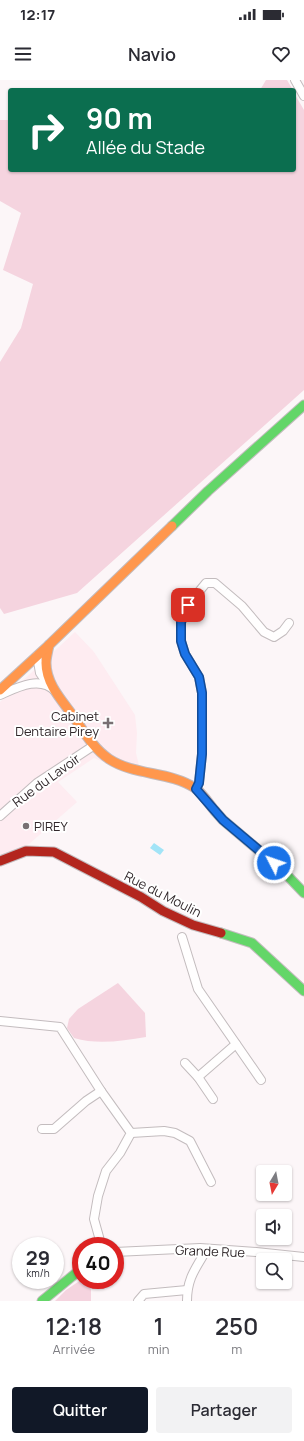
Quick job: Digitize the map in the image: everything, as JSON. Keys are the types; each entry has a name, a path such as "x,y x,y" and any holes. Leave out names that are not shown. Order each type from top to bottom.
{"street":[{"path":"295,80 304,96"},
{"path":"0,690 49,645 208,491 304,405"},
{"path":"196,789 199,783 202,754 202,693 199,677 185,654 181,641 181,622 188,605 206,583 215,582 242,606 264,632 274,637 289,624"},
{"path":"49,645 46,672 54,690"},
{"path":"36,656 40,673 83,729 93,746 109,759 127,768 178,780 196,789 223,820 282,870 304,893"},
{"path":"0,695 30,684 40,684 54,690"},
{"name":"Rue du Lavoir","path":"0,816 37,784 93,746"},
{"name":"Rue du Moulin","path":"0,861 26,851 54,852 141,897 169,914 193,925 252,943 304,991"},
{"path":"182,937 198,989 261,1080"},
{"path":"0,1022 60,1026 101,1090 131,1133"},
{"path":"198,1077 236,1044"},
{"path":"185,1063 198,1077 213,1099"},
{"path":"42,1129 54,1129 101,1090"},
{"path":"131,1133 164,1131 176,1133 190,1141 211,1182"},
{"path":"97,1237 94,1219 98,1196 106,1171 120,1153 131,1133"},
{"path":"187,1301 189,1280 207,1249"},
{"name":"Grande Rue","path":"124,1252 207,1249 304,1257"},
{"path":"42,1301 72,1276"},
{"path":"138,1301 144,1294 187,1290"}],"shaded area":[{"path":"266,80 287,80 292,88 261,88"},
{"path":"296,96 304,110 304,390 77,593 4,614 0,608 0,362 21,328 33,284 3,270 21,213 0,201 0,120 8,120 8,172 296,172"},
{"path":"75,632 94,652 135,715 137,733 136,753 142,778 94,758 58,782 77,802 29,844 0,856 0,702"},
{"path":"118,983 145,1013 146,1037 101,1042 74,1038 67,1028 69,1019 78,1009"},
{"path":"72,1286 72,1289 91,1289 91,1301 55,1301"}],"water":[{"path":"154,843 164,850 160,855 150,848"}],"traffic: fast":[{"path":"172,526 208,491 304,405"},
{"path":"215,811 223,820 282,870 304,893"},
{"path":"221,933 252,943 304,991"},
{"path":"42,1301 72,1276"}],"traffic: slow":[{"path":"0,690 49,645 172,526"},
{"path":"49,645 46,663 50,682 60,699 97,749 109,759 119,764 174,779 195,788 215,811"}],"traffic: jam":[{"path":"0,861 26,851 54,852 141,897 163,911 193,925 221,933"}],"place":[{"name":"Cabinet Dentaire Pirey","path":"108,723"},
{"name":"PIREY","path":"26,826"}],"route":[{"path":"188,605 181,622 181,641 185,654 199,677 202,693 202,754 199,783 196,789 223,820 274,863"}]}
